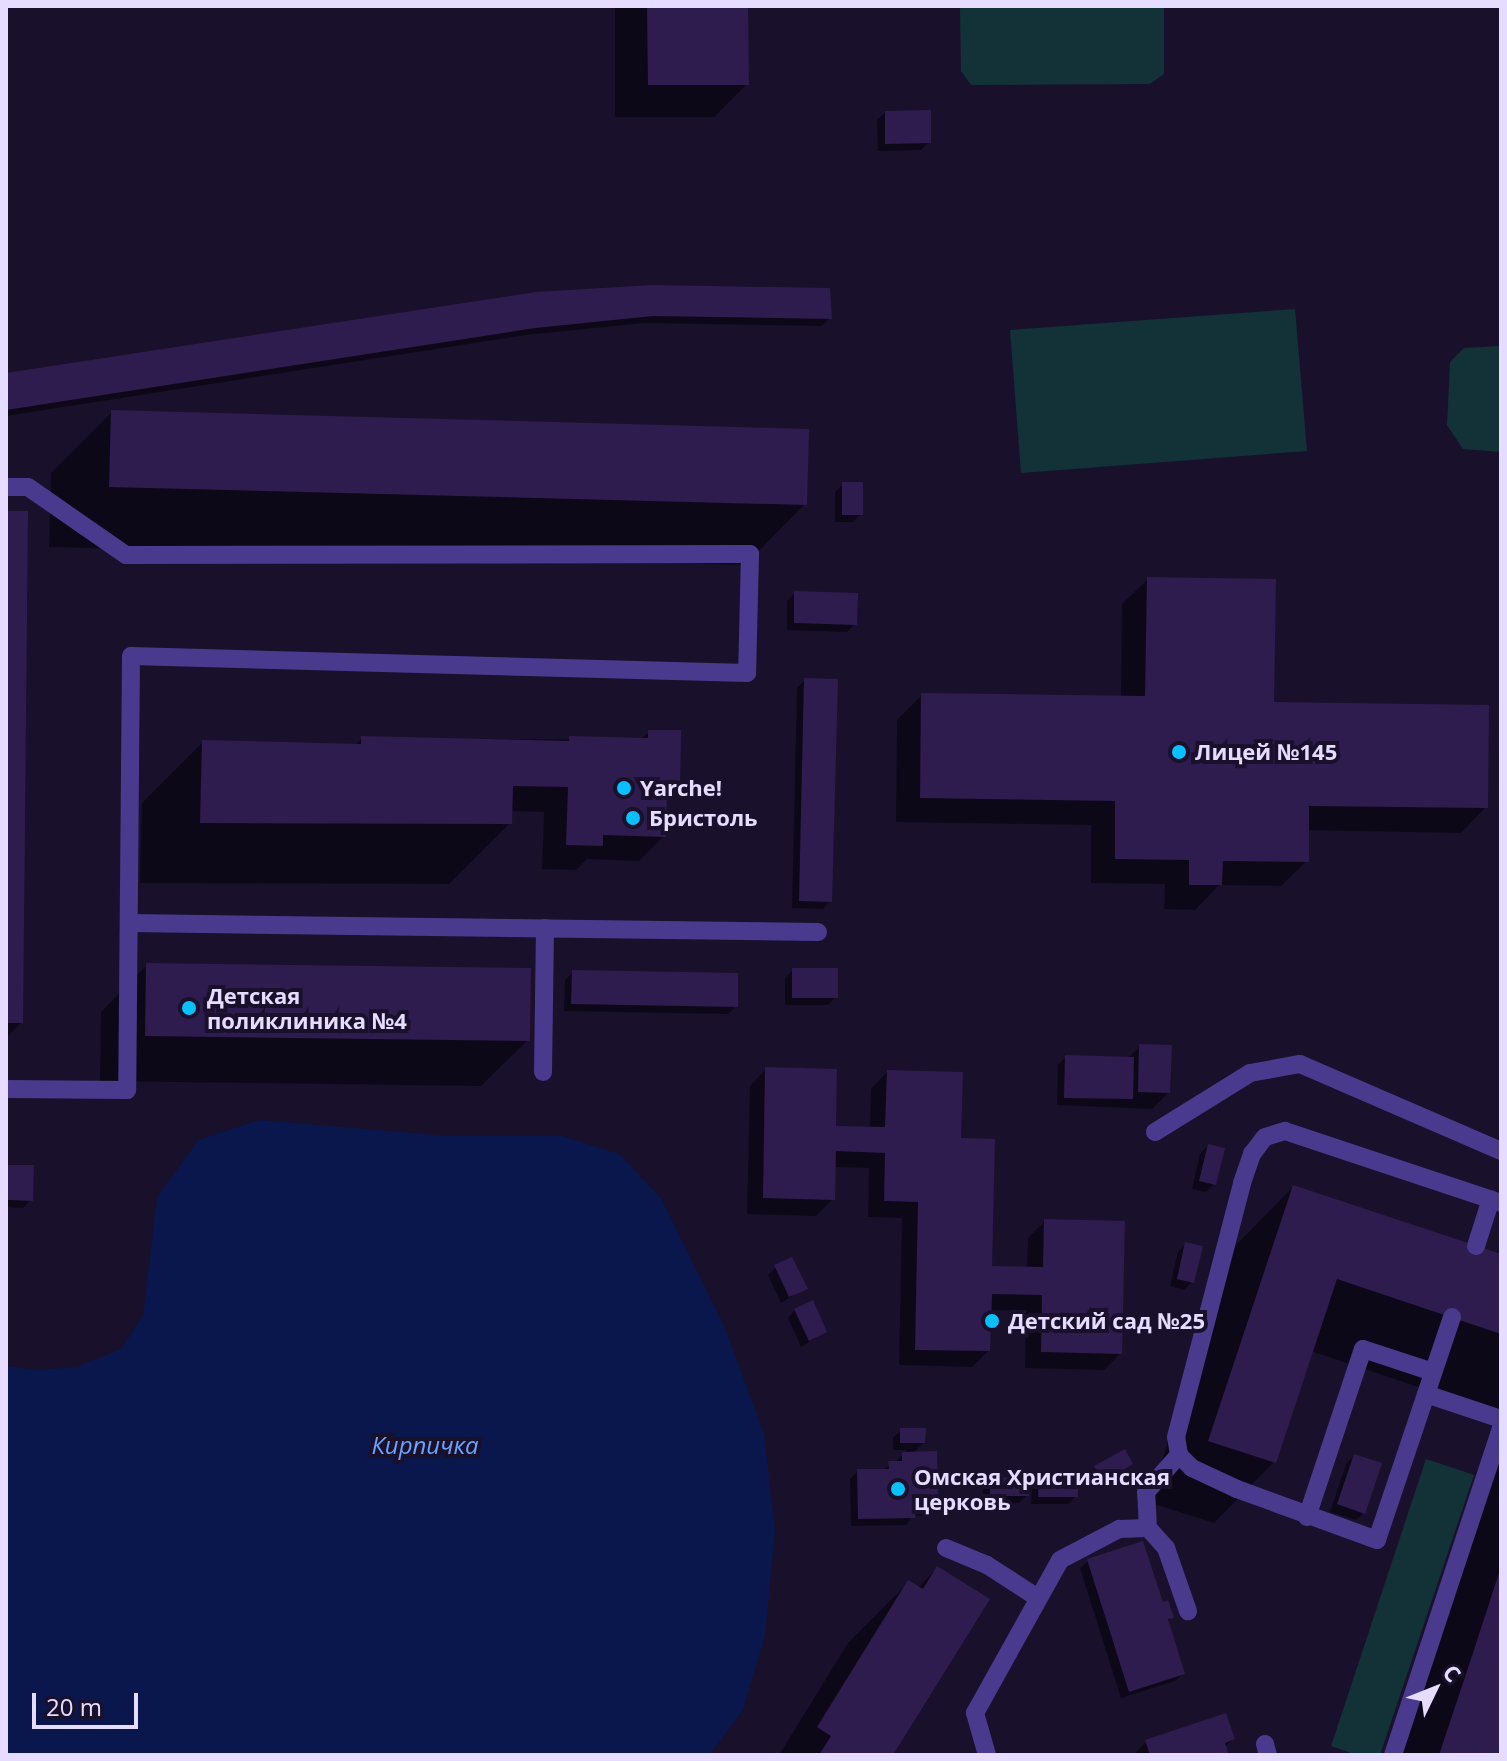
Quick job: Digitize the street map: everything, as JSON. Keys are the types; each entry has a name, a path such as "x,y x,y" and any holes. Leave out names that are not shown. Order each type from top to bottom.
{"lane":[{"path":"6,487 28,487 126,555 750,554 747,673 131,656 127,1090 6,1089"},
{"path":"129,923 818,932"},
{"path":"543,1072 545,928"},
{"path":"1155,1132 1250,1073 1300,1064 1501,1151"},
{"path":"1452,1317 1377,1540 1307,1517 1192,1468 1179,1455 1176,1437 1242,1183 1265,1137 1285,1131 1496,1201 1476,1246"},
{"path":"1307,1517 1363,1349 1433,1372"},
{"path":"1426,1394 1501,1419"},
{"path":"1393,1755 1501,1428"},
{"path":"1179,1455 1146,1492 1148,1528 1166,1548 1188,1611"},
{"path":"987,1755 975,1713 1035,1596 1060,1560 1081,1545 1119,1529 1148,1528"},
{"path":"946,1548 987,1565 1035,1596"}],"green space":[{"path":"960,6 1164,6 1164,74 1150,84 971,85 961,71"},
{"path":"1295,309 1307,451 1021,473 1010,330"},
{"path":"1501,346 1501,452 1463,449 1447,425 1450,362 1464,348"},
{"path":"1426,1459 1474,1475 1380,1755 1357,1755 1331,1746"}],"water":[{"name":"Кирпичка","path":"260,1120 447,1136 562,1136 619,1154 661,1198 725,1328 764,1434 775,1530 765,1636 742,1712 709,1755 6,1755 6,1366 36,1370 77,1367 121,1349 143,1316 157,1198 198,1140"}],"building":[{"path":"647,6 748,6 749,85 648,85"},
{"path":"931,110 931,143 885,144 885,111"},
{"path":"652,285 830,288 832,319 653,316 535,328 6,410 6,373 536,292"},
{"path":"111,410 809,429 807,505 109,487"},
{"path":"842,482 863,482 863,515 842,515"},
{"path":"6,511 28,511 23,1023 6,1023"},
{"path":"1147,577 1276,579 1274,702 1489,705 1488,808 1309,806 1309,862 1223,861 1222,885 1189,885 1189,860 1115,859 1115,801 920,798 921,693 1145,696"},
{"path":"794,591 858,593 857,625 794,623"},
{"path":"804,678 838,679 832,902 799,901"},
{"path":"648,730 681,730 680,789 667,789 666,837 603,835 603,846 566,845 568,787 513,786 512,824 200,823 202,740 361,744 361,736 569,741 569,736 648,738"},
{"path":"146,963 531,968 530,1041 145,1036"},
{"path":"792,968 838,968 838,998 792,998"},
{"path":"572,970 738,973 738,1007 571,1004"},
{"path":"1139,1044 1172,1045 1170,1093 1138,1092"},
{"path":"1065,1055 1134,1057 1133,1099 1064,1098"},
{"path":"765,1067 837,1069 836,1126 885,1127 887,1070 963,1072 961,1138 995,1139 992,1266 1043,1267 1044,1219 1125,1221 1122,1354 1041,1352 1042,1295 992,1294 990,1351 915,1350 918,1202 884,1201 885,1153 836,1151 835,1200 763,1198"},
{"path":"1208,1144 1225,1148 1216,1185 1199,1181"},
{"path":"8,1165 34,1165 33,1201 8,1200"},
{"path":"1293,1185 1501,1254 1501,1334 1337,1279 1276,1463 1208,1441"},
{"path":"1185,1242 1203,1246 1194,1283 1177,1279"},
{"path":"792,1257 808,1289 789,1297 774,1265"},
{"path":"813,1300 827,1332 809,1341 794,1309"},
{"path":"900,1428 926,1428 925,1443 900,1443"},
{"path":"1125,1449 1133,1464 1103,1482 1094,1466"},
{"name":"Омская Христианская церковь","path":"937,1451 938,1508 916,1509 915,1518 858,1519 857,1469 889,1469 888,1461 902,1461 902,1452"},
{"path":"1354,1454 1382,1463 1365,1514 1337,1504"},
{"path":"990,1477 1029,1478 1029,1496 990,1496"},
{"path":"1039,1478 1078,1478 1078,1497 1038,1497"},
{"path":"1143,1541 1163,1602 1168,1600 1174,1618 1168,1619 1185,1674 1129,1692 1087,1559"},
{"path":"937,1566 990,1599 893,1755 819,1755 831,1736 817,1727 908,1580 923,1589"},
{"path":"1500,1570 1501,1755 1439,1755 1470,1662"},
{"path":"1226,1713 1235,1739 1225,1743 1229,1755 1150,1755 1145,1740"}],"place":[{"name":"Лицей №145","path":"1179,752"},
{"name":"Yarche!","path":"624,788"},
{"name":"Бристоль","path":"633,818"},
{"name":"Детская поликлиника №4","path":"189,1008"},
{"name":"Детский сад №25","path":"992,1321"},
{"name":"Омская Христианская церковь","path":"898,1489"}]}
